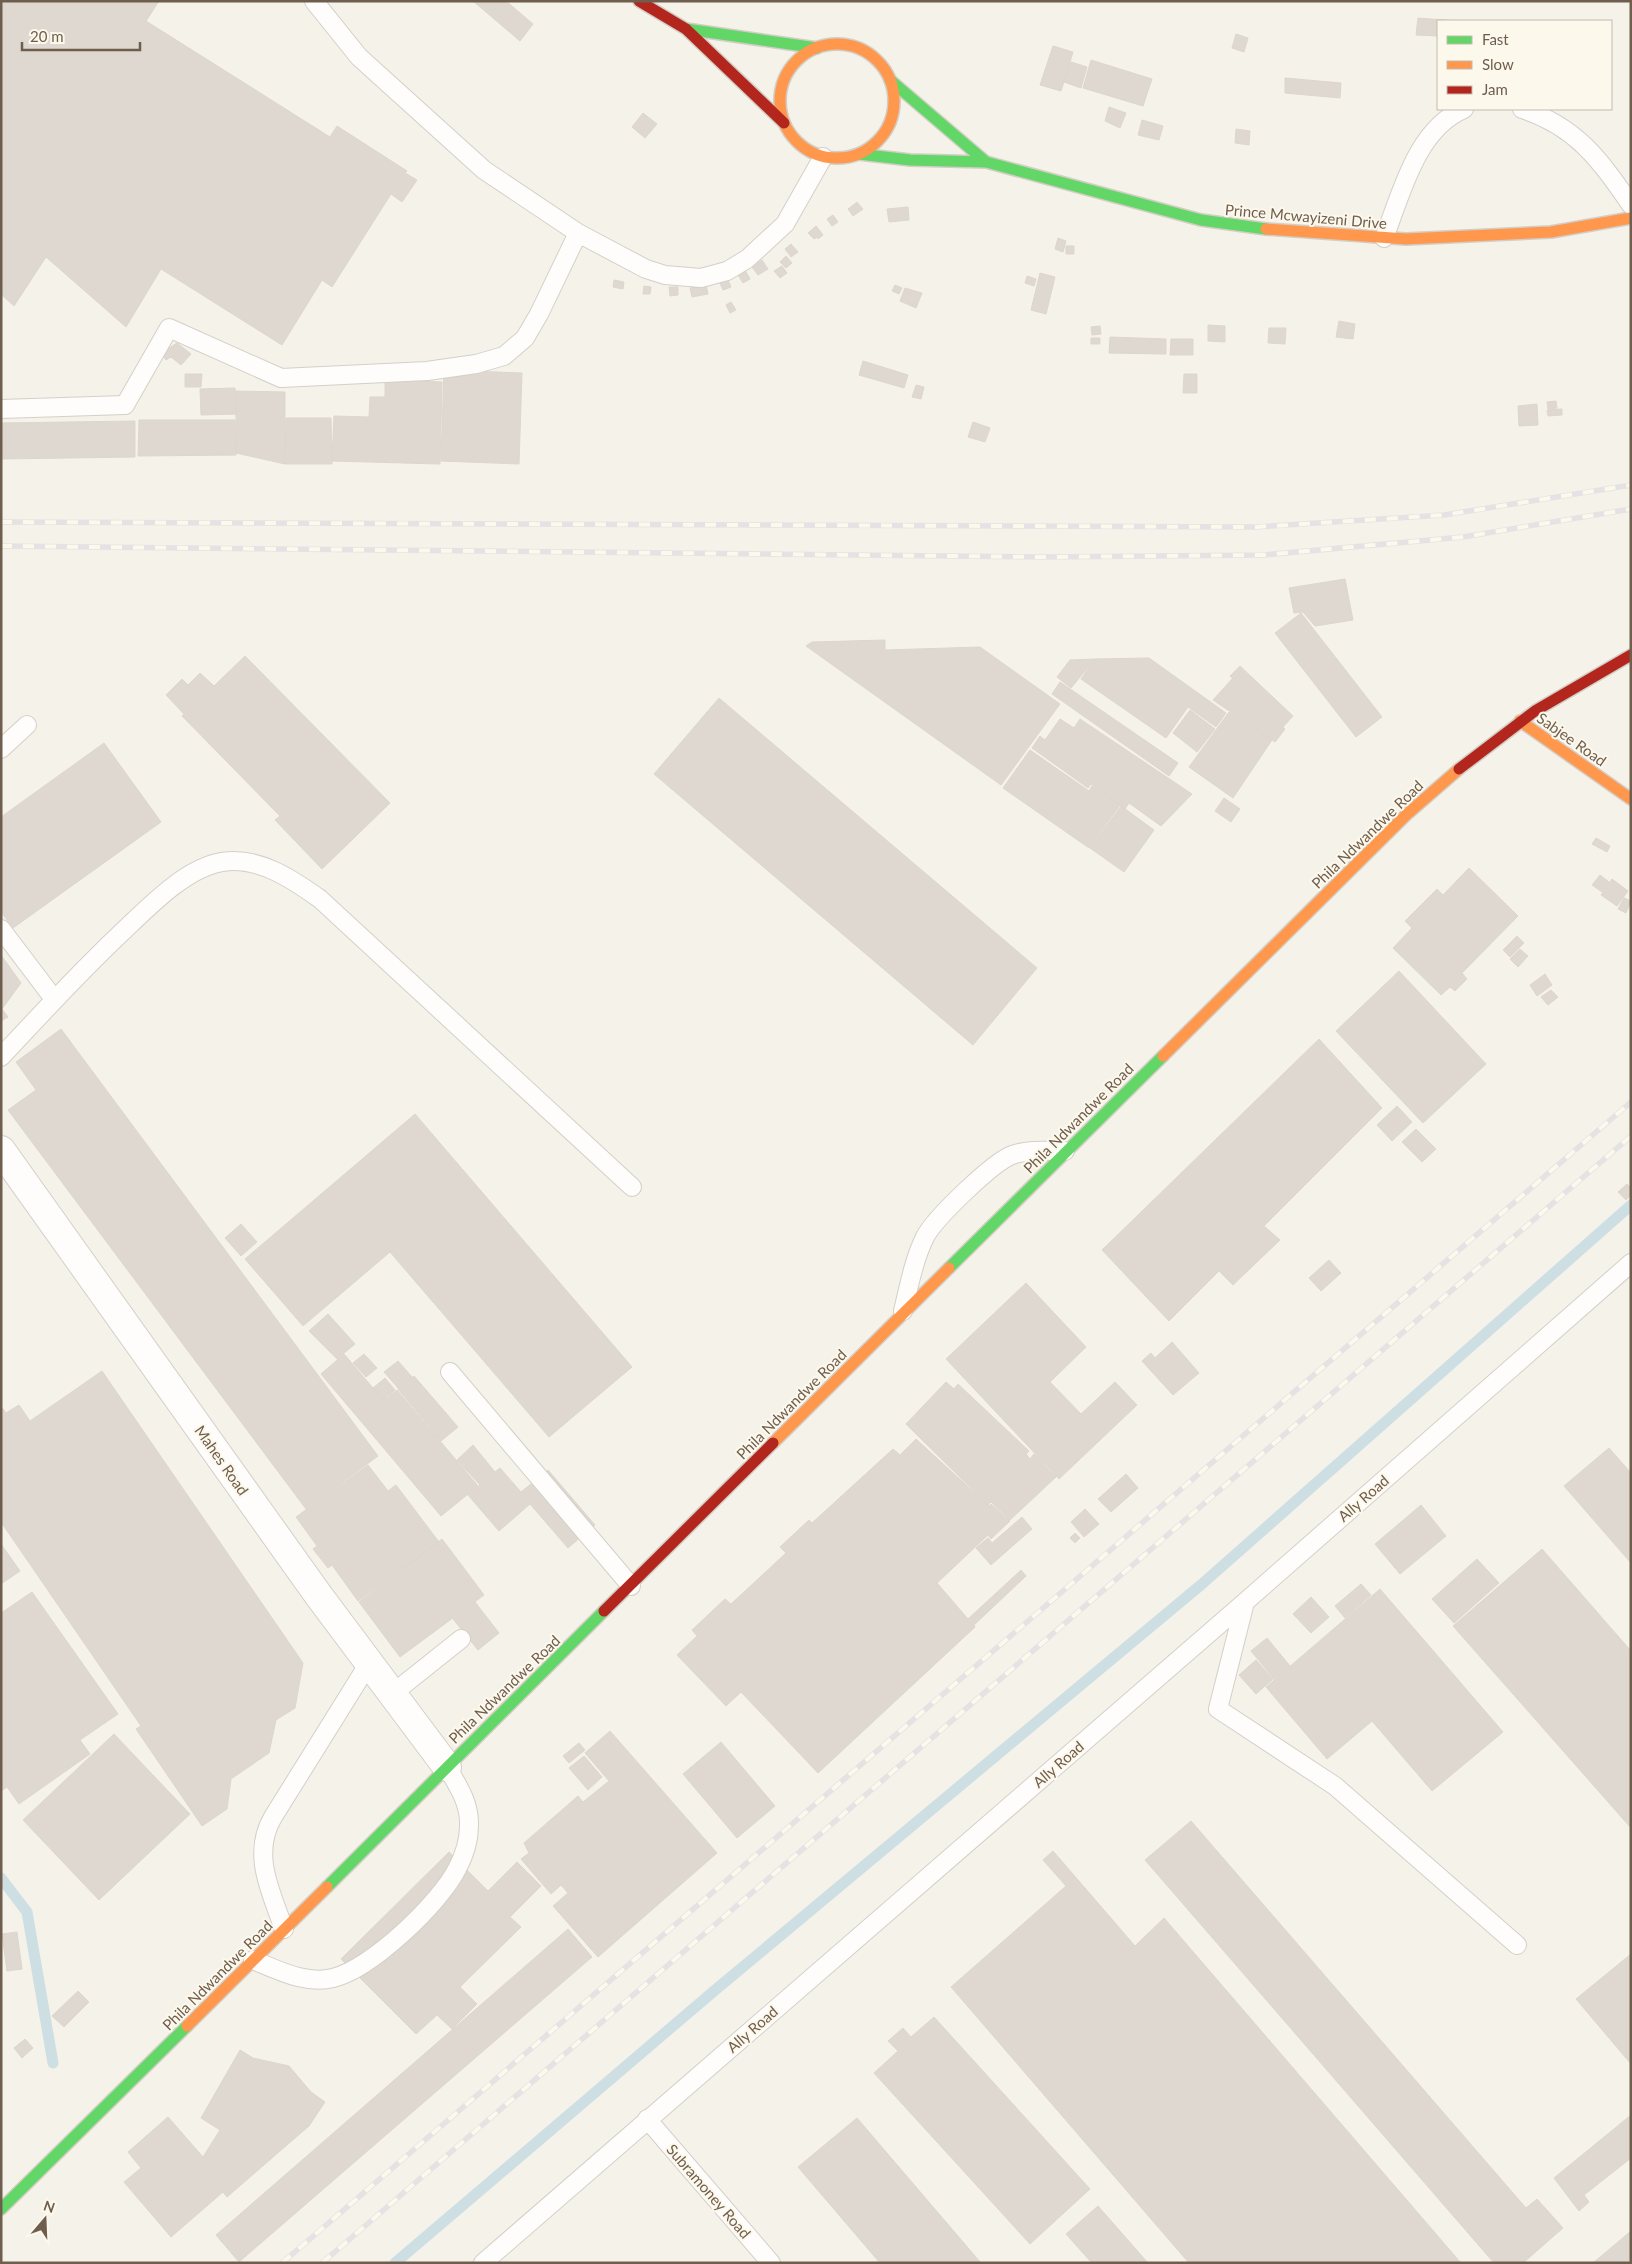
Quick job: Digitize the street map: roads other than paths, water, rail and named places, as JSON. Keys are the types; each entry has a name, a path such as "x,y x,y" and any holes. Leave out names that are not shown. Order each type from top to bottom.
{"street":[{"path":"640,1 686,29 732,75 784,122"},
{"path":"686,29 753,37 816,48"},
{"path":"833,44 851,46 867,53 881,64 890,80 894,97 889,123 874,144 858,154 841,158 823,157 807,150 793,138 784,122 780,105 781,87 788,71 800,58 816,48 833,44"},
{"name":"Prince Mcwayizeni Drive","path":"890,80 986,162"},
{"name":"Prince Mcwayizeni Drive","path":"858,154 910,160 986,162 1201,220 1268,229 1406,240 1551,232 1631,218"},
{"name":"Phila Ndwandwe Road","path":"1,2209 632,1586 1065,1151 1406,815 1465,763 1520,721 1575,685 1631,655"},
{"name":"Sabjee Road","path":"1520,721 1631,798"},
{"name":"Mahes Road","path":"1,1150 319,1596 447,1767"}],"lane":[{"path":"314,1 359,57 484,170 578,233 646,268 664,275 700,278 726,271 748,259 785,224 823,157"},
{"path":"1384,238 1420,153 1437,128 1447,119 1462,110"},
{"path":"1526,110 1540,114 1562,126 1584,143 1605,168 1631,205"},
{"path":"1,408 125,405 169,328 282,378 427,370 485,361 504,356 525,338 540,314 578,233"},
{"path":"1,749 27,724"},
{"path":"1,1057 54,999 155,901 205,867 222,862 242,861 296,882 320,899 632,1187"},
{"path":"1,929 54,999"},
{"path":"902,1314 921,1246 926,1235 939,1218 1004,1159 1026,1153 1065,1151"},
{"name":"Ally Road","path":"482,2263 1245,1602 1631,1263"},
{"path":"450,1372 632,1586"},
{"path":"1245,1602 1218,1709 1335,1786 1517,1945"},
{"path":"392,1694 461,1639"},
{"path":"284,1929 264,1868 263,1839 273,1817 369,1663"},
{"path":"253,1960 293,1976 312,1979 333,1978 353,1970 372,1958 410,1924 453,1876 467,1847 470,1825 466,1800 447,1767"},
{"name":"Subramoney Road","path":"647,2120 771,2263"}],"waterway":[{"path":"395,2263 714,1991 1202,1584 1631,1205"},
{"path":"1,1878 27,1912 53,2063"}],"railway":[{"path":"1,522 1256,527 1444,515 1631,485"},
{"path":"1,546 1044,557 1263,555 1463,537 1631,509"},
{"path":"282,2263 1631,1102"},
{"path":"322,2263 1631,1136"}]}
